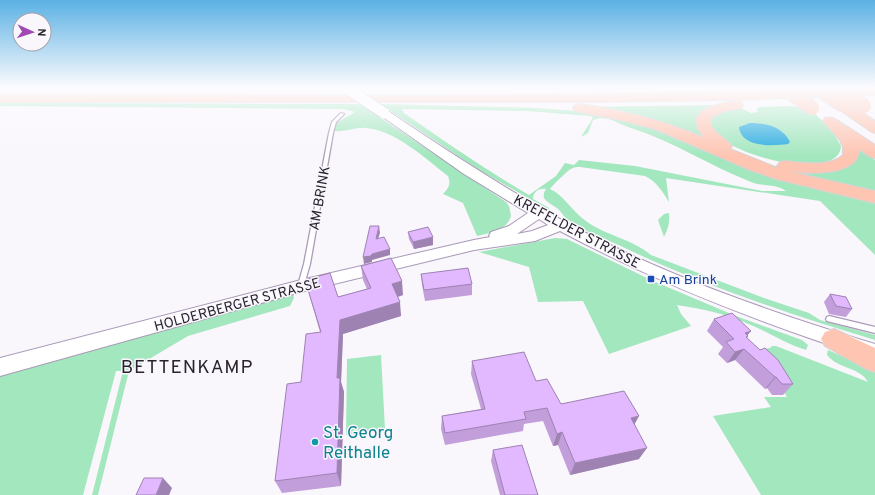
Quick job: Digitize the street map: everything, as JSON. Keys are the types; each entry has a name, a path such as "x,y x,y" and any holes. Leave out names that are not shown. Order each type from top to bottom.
{"highway":[{"path":"590,110 629,117 670,129 770,171 803,181 875,197"},
{"path":"712,110 704,116 702,122 704,129 723,145 756,160 787,167 821,168 834,166 845,161 851,155 851,149 835,112"},
{"path":"824,110 835,112 875,128"},
{"path":"832,110 875,138"},
{"path":"835,112 875,153"},
{"path":"832,329 875,361"}],"main road":[{"name":"KREFELDER STRASSE","path":"380,110 455,161 539,214 640,265 710,294 832,329 875,352"},
{"name":"HOLDERBERGER STRASSE","path":"474,245 514,229 539,214"},
{"name":"HOLDERBERGER STRASSE","path":"0,367 301,286 474,245 535,236 561,225"}],"lane":[{"name":"AM BRINK","path":"301,286 307,264 330,133 334,122 342,114"},
{"path":"832,329 875,330"}],"green space":[{"path":"347,110 369,110 506,202 509,206 511,216 509,221 502,228 477,236 463,203 443,194 449,186 448,176 410,146 377,130 358,128 335,131 333,128 336,123 355,112"},
{"path":"389,110 403,110 404,113 450,145 529,195 556,176 565,163 574,165 579,160 635,166 762,191 786,191 778,187 751,182 736,176 647,133 612,120 598,118 593,120 588,133 581,137 593,118 591,116 526,111 470,110 564,110 622,119 875,201 875,255 820,201 666,178 669,202 656,184 645,176 580,167 574,167 569,170 550,189 563,198 582,218 590,224 607,233 635,244 651,255 764,298 809,313 820,320 875,335 875,340 750,300 659,263 574,224 544,198 546,189 537,191 533,196 533,199 549,208 549,210 479,170"},
{"path":"590,110 707,110 702,113 720,145 771,165 793,170 838,169 854,144 875,160 875,195 798,178 709,144"},
{"path":"745,110 751,113 758,112 756,110 809,110 832,130 841,146 835,157 822,163 802,164 779,161 756,155 735,147 719,136 711,125 712,120 718,112","holes":["750,123 773,126 782,132 789,142"]},
{"path":"669,213 667,231 664,237 658,220 664,214"},
{"path":"555,238 567,239 653,281 736,316 802,340 808,345 806,350 754,326 721,314 677,305 681,314 691,326 609,354 583,301 538,302 529,267 479,252"},
{"path":"287,295 293,295 294,298 290,306 188,336 129,371 98,495 92,495 123,371 116,371 83,495 0,495 0,373"},
{"path":"772,346 776,346 868,382 860,373 832,360 827,355 828,350 875,371 875,495 761,495 713,416 771,407 764,397 787,397 758,350 770,348"},
{"path":"381,355 385,430 346,435 347,359"}],"water":[{"path":"750,123 773,126 783,132 790,142 788,144 766,145 751,142 745,139 741,134 739,127"}],"building":[{"path":"370,226 379,226 376,239 384,237 390,249 372,254 371,256 363,257"},
{"path":"428,227 433,237 413,242 408,232"},
{"path":"391,258 402,281 392,284 400,302 340,320 337,378 340,378 337,473 275,481 287,384 301,382 306,334 321,332 305,280 330,273 338,297 371,288 361,266"},
{"path":"468,268 472,284 424,290 421,274"},
{"path":"830,294 846,297 852,309 836,306"},
{"path":"732,313 751,331 745,333 748,336 746,337 760,350 765,348 778,360 793,384 782,384 744,349 735,352 726,342 734,339 714,319"},
{"path":"524,352 536,381 547,379 561,404 624,391 639,416 631,418 647,448 575,463 562,432 557,434 547,408 524,412 526,419 445,433 442,416 485,409 472,361"},
{"path":"522,445 538,495 505,495 493,450"},
{"path":"144,478 163,478 156,495 136,495"}],"place":[{"name":"Am Brink","path":"651,279"},
{"name":"St. Georg Reithalle","path":"315,442"}],"district":[{"name":"BETTENKAMP","path":"187,366"}]}
